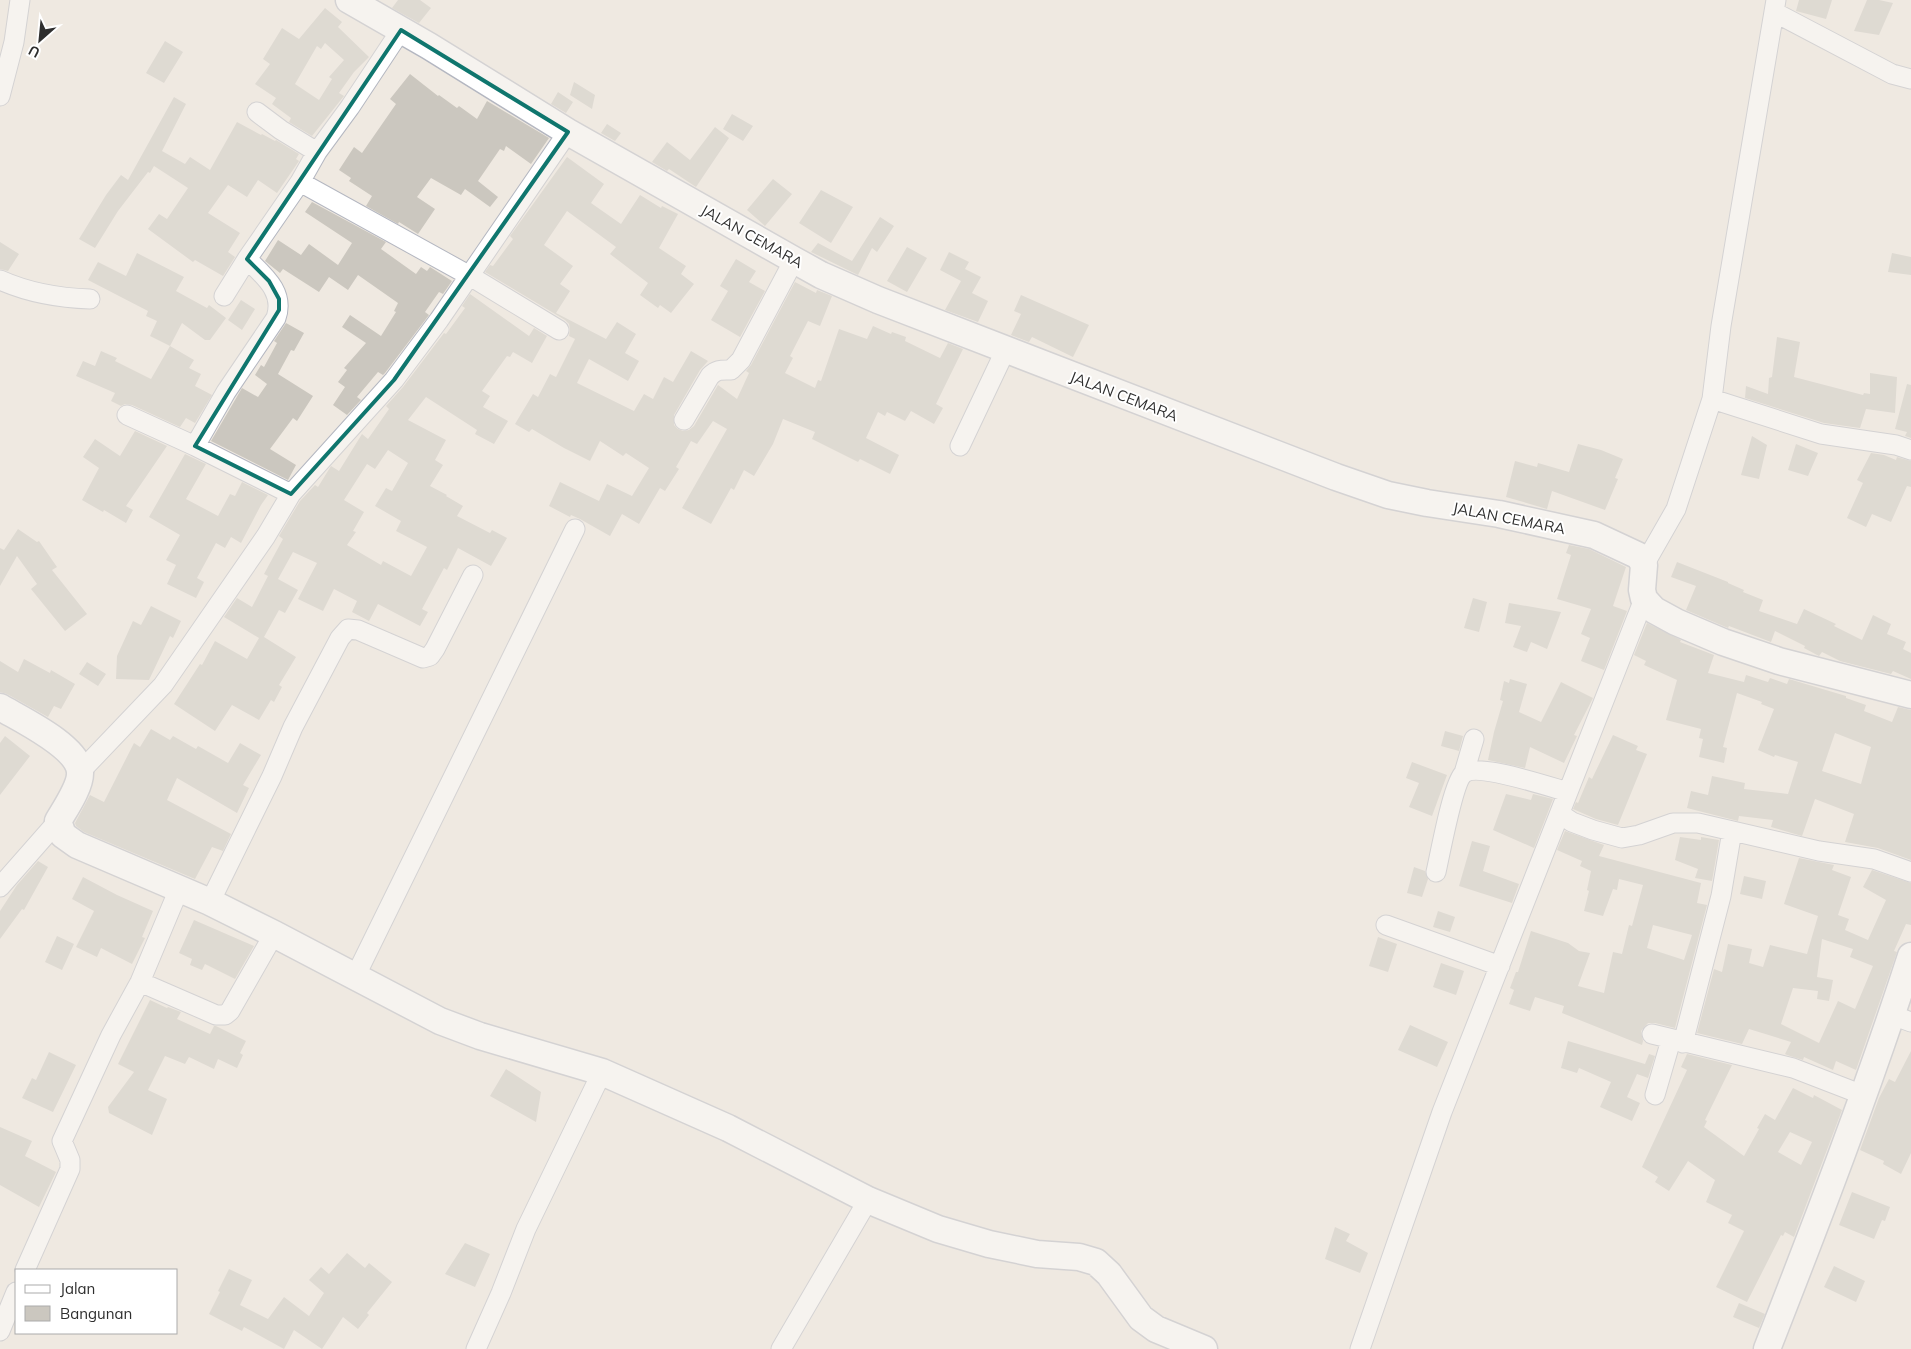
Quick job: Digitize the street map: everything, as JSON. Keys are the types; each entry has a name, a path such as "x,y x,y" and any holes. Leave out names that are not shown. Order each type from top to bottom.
{"street":[{"path":"0,96 14,42 20,0"},
{"name":"JALAN CEMARA","path":"349,0 568,132 794,260 822,275 878,300 1344,480 1388,495 1498,514 1594,535 1639,556 1644,565"},
{"path":"1911,79 1892,74 1775,6 1721,326 1712,399 1676,509 1644,565 1642,590 1644,599 1654,610 1676,622 1723,642 1779,661 1911,694"},
{"path":"224,296 300,182 317,152 350,108 401,30"},
{"path":"257,112 281,130 317,152"},
{"path":"0,887 58,821 76,789 80,772 163,685 266,536 291,494 394,380 470,276 568,132"},
{"path":"300,182 470,276 559,330"},
{"path":"195,446 226,392 276,318 279,310 279,299 269,281 248,259"},
{"path":"684,420 714,371 731,370 741,360 794,260"},
{"path":"0,280 36,293 62,298 90,299"},
{"path":"960,446 1006,349"},
{"path":"1712,399 1822,434 1896,445 1911,450"},
{"path":"127,415 195,446 291,494"},
{"path":"354,977 575,529"},
{"path":"210,902 272,776 293,727 340,638 348,629 358,630 423,658 430,656 436,649 473,575"},
{"path":"1360,1349 1442,1112 1644,599"},
{"path":"0,707 59,743 75,758 80,772"},
{"path":"1464,774 1474,739"},
{"path":"1436,872 1455,791 1460,778 1464,774 1471,770 1490,772 1568,792"},
{"path":"1560,814 1572,822 1592,830 1622,838 1639,835 1673,823 1698,823 1819,851 1874,859 1911,872"},
{"path":"58,821 63,835 77,845 210,902 440,1021 472,1033 602,1072 728,1128 868,1200 938,1229 989,1244 1037,1254 1079,1257 1096,1262 1109,1274 1141,1318 1156,1329 1204,1349"},
{"path":"1655,1095 1677,1042 1721,896 1732,831"},
{"path":"25,1269 70,1169 70,1160 62,1141 110,1035 140,982 179,889"},
{"path":"1386,925 1500,966"},
{"path":"140,982 216,1015 225,1015 230,1011 274,934"},
{"path":"1767,1349 1824,1204 1863,1095 1901,1019 1911,956"},
{"path":"1652,1034 1677,1042 1793,1068 1863,1095"},
{"path":"476,1349 501,1293 526,1229 602,1072"},
{"path":"781,1349 868,1200"},
{"path":"0,1331 15,1294"}],"highlighted area":[{"path":"401,30 568,132 394,380 291,494 195,446 279,310 279,299 269,281 247,259"}],"building":[{"path":"398,0 420,0 431,8 419,23 392,8"},
{"path":"1799,0 1832,0 1826,19 1796,11"},
{"path":"1867,0 1893,3 1879,35 1854,31"},
{"path":"325,8 342,22 338,27 369,57 354,72 339,93 344,96 312,136 289,122 291,118 272,104 276,98 255,84 270,64 263,59 282,28 299,39","holes":["325,43 344,60 329,77 332,79 319,100 295,84 317,46 321,49"]},
{"path":"165,41 183,52 164,83 146,73"},
{"path":"410,74 438,96 457,108 459,106 477,119 487,101 549,138 531,164 506,146 504,151 500,149 478,181 498,197 490,207 465,189 461,195 431,178 417,197 435,209 418,234 399,222 398,224 366,206 372,196 349,181 351,178 339,170 354,147 362,153 396,104 390,99"},
{"path":"574,82 595,95 592,109 570,95"},
{"path":"558,92 573,102 566,113 551,104"},
{"path":"174,97 186,104 162,151 185,164 190,157 210,170 237,122 261,135 276,140 299,154 296,159 299,161 277,193 258,180 247,197 228,185 208,213 240,233 228,252 235,257 223,276 195,260 193,262 148,229 159,214 167,219 188,188 154,166 118,211 95,248 79,239 106,195 121,175 128,180"},
{"path":"732,114 753,126 743,141 723,129"},
{"path":"607,124 621,133 615,141 601,133"},
{"path":"715,127 729,138 696,187 669,169 667,171 652,162 667,142 690,160"},
{"path":"567,157 604,184 591,203 621,224 640,195 661,208 662,206 678,214 659,248 686,266 681,274 694,284 671,313 660,305 658,308 640,295 648,283 610,254 616,247 567,211 544,245 573,266 560,284 570,291 556,313 606,339 617,322 636,334 625,353 639,361 628,381 589,359 577,383 634,411 644,394 653,399 664,377 673,382 691,351 708,361 700,370 674,415 674,425 678,429 683,431 689,430 694,426 718,385 737,399 749,373 746,371 795,282 816,293 817,290 832,296 820,326 808,321 790,356 793,358 785,373 815,388 818,380 821,381 839,329 867,339 873,326 891,334 892,332 906,337 905,341 940,358 948,343 963,349 936,404 943,408 934,424 911,411 905,421 887,412 885,416 878,412 866,438 899,455 890,474 860,459 858,462 812,439 815,432 783,419 773,444 754,476 744,470 734,490 731,488 711,524 682,508 727,429 713,421 697,444 691,441 676,467 679,469 665,491 660,488 639,524 622,514 610,536 580,519 571,515 570,517 549,506 560,482 599,501 607,484 632,496 649,468 626,453 623,456 600,441 590,461 532,429 529,432 515,424 533,394 538,397 550,374 556,377 575,339 569,336 569,324 565,320 485,272 490,265 493,266 513,239 510,236"},
{"path":"773,179 792,194 765,226 747,210"},
{"path":"821,190 853,207 831,243 799,223"},
{"path":"312,202 386,242 381,249 416,274 421,267 427,271 430,267 452,281 443,294 439,292 425,312 429,315 385,373 383,375 378,372 357,397 361,400 347,415 333,405 345,387 338,382 347,370 344,368 366,343 342,327 350,315 381,336 396,312 394,311 398,303 358,275 348,290 329,277 319,292 283,269 280,273 265,261 278,240 301,255 309,244 338,265 352,243 305,212"},
{"path":"880,217 894,226 877,252 872,248 858,275 811,252 818,243 852,261"},
{"path":"0,242 19,254 8,271 0,269"},
{"path":"907,247 927,258 907,292 887,281"},
{"path":"949,252 969,262 965,269 981,277 972,293 988,301 978,322 945,310 961,281 940,270"},
{"path":"137,253 184,277 176,291 207,308 209,305 226,318 210,340 205,340 182,323 170,346 150,336 157,321 146,316 148,311 88,280 98,262 126,276"},
{"path":"1892,253 1911,257 1911,275 1888,272"},
{"path":"736,259 756,271 749,282 765,291 740,337 711,320 728,291 720,286"},
{"path":"470,294 529,336 534,328 547,336 532,363 513,352 510,357 507,356 482,391 490,396 483,407 508,421 494,444 475,434 477,430 426,397 408,420 446,440 435,460 443,465 430,486 463,506 457,516 490,533 492,530 507,538 491,566 458,548 447,570 444,568 422,609 428,612 420,626 378,604 369,621 352,612 357,601 334,589 323,611 298,599 317,563 293,552 278,579 298,590 285,613 279,610 264,637 296,657 279,685 282,687 274,702 271,700 259,720 232,705 215,731 174,704 200,664 202,665 215,641 247,659 259,638 224,617 237,598 252,607 268,576 264,574 283,539 279,536 300,501 315,485 318,487 331,466 339,471 362,434 368,439 389,409 386,406 444,333 446,334 465,308 462,306","holes":["388,450 408,463 392,491 386,488 375,506 401,521 396,531 427,547 411,576 383,561 381,565 347,545 356,532 353,531 364,512 344,500 367,464 375,469"]},
{"path":"1021,295 1089,325 1073,357 1032,337 1029,342 1011,335 1021,314 1014,311"},
{"path":"241,300 255,309 242,330 228,320"},
{"path":"286,323 304,333 294,351 291,350 278,374 313,396 297,421 293,418 270,449 296,465 288,480 211,441 242,388 258,397 267,384 255,375 261,365 264,367 277,343 274,341"},
{"path":"1777,337 1800,342 1794,377 1863,395 1864,393 1870,394 1870,373 1897,377 1895,413 1866,409 1860,428 1824,423 1745,398 1746,386 1768,394 1769,378 1772,377"},
{"path":"170,346 194,360 189,368 201,374 195,386 212,395 195,423 186,418 180,427 132,405 125,404 121,406 111,401 115,393 76,376 83,361 95,366 101,351 117,358 115,361 151,379"},
{"path":"1907,384 1911,385 1911,438 1905,436 1907,432 1895,429"},
{"path":"135,431 167,446 126,506 133,510 126,523 82,500 99,468 83,457 95,439 120,456"},
{"path":"1752,436 1767,445 1759,479 1741,475"},
{"path":"1578,444 1601,450 1623,459 1615,478 1618,479 1605,510 1552,491 1547,509 1506,497 1515,461 1537,467 1538,463 1569,472"},
{"path":"1796,444 1818,453 1808,476 1788,470"},
{"path":"1871,453 1884,455 1896,460 1897,457 1911,461 1911,487 1907,486 1891,522 1872,514 1866,527 1847,518 1863,483 1857,480"},
{"path":"185,454 206,464 186,499 218,516 230,494 235,496 242,482 268,495 241,543 231,537 225,548 216,543 197,578 204,582 196,598 167,584 176,565 166,560 180,535 149,517"},
{"path":"18,529 37,542 39,541 57,567 52,570 87,614 65,631 31,589 37,584 17,556 0,586 0,548 4,550"},
{"path":"1569,545 1589,549 1626,567 1613,606 1627,611 1604,670 1581,661 1590,638 1581,634 1591,609 1557,599 1571,555 1566,553"},
{"path":"1677,562 1728,582 1744,590 1743,592 1763,600 1759,611 1797,624 1804,609 1836,624 1834,626 1862,640 1873,615 1891,624 1887,634 1906,642 1903,649 1911,653 1911,679 1893,671 1891,674 1840,661 1822,652 1819,656 1804,648 1805,646 1775,631 1771,642 1729,626 1728,628 1686,610 1696,586 1671,577"},
{"path":"1473,598 1487,602 1479,632 1464,628"},
{"path":"1509,603 1561,612 1547,649 1531,642 1527,652 1513,647 1521,626 1505,623"},
{"path":"151,606 181,621 173,638 170,636 149,680 116,679 117,656 133,621 141,625"},
{"path":"1647,623 1681,640 1680,642 1714,655 1708,673 1744,682 1746,675 1768,682 1770,678 1787,684 1789,679 1846,696 1846,698 1866,705 1864,711 1892,722 1898,707 1911,710 1911,860 1878,848 1845,842 1854,814 1815,799 1802,836 1771,827 1773,820 1739,816 1738,821 1687,808 1691,791 1708,795 1712,776 1745,783 1744,789 1788,794 1798,762 1775,755 1774,757 1758,750 1774,709 1761,704 1762,702 1737,693 1723,747 1727,748 1724,763 1699,757 1703,739 1699,738 1701,729 1666,720 1677,680 1644,665 1646,661 1634,655","holes":["1835,733 1871,747 1861,784 1822,771"]},
{"path":"24,659 50,673 51,670 75,684 61,709 54,706 48,717 0,692 0,661 18,672"},
{"path":"87,662 106,674 98,686 79,674"},
{"path":"1510,679 1527,684 1519,712 1541,722 1561,682 1593,698 1574,735 1577,736 1564,763 1530,747 1525,768 1488,760 1503,701 1500,700 1504,681 1509,683"},
{"path":"151,729 170,740 173,736 196,749 198,746 228,763 240,743 261,755 243,785 249,788 237,813 177,778 167,800 231,834 223,851 212,847 195,879 84,832 75,823 90,795 104,802 134,743 140,747"},
{"path":"1445,731 1463,736 1459,751 1441,746"},
{"path":"1613,735 1638,746 1636,750 1647,754 1618,825 1596,819 1573,809 1576,802 1578,803 1589,777 1592,779"},
{"path":"5,736 30,756 0,795 0,743"},
{"path":"1412,762 1447,775 1432,816 1409,807 1419,783 1406,778"},
{"path":"1506,794 1531,800 1533,794 1553,799 1534,848 1493,830"},
{"path":"1565,831 1604,845 1599,856 1701,883 1697,903 1707,905 1675,1028 1648,1023 1641,1031 1642,1045 1562,1013 1564,1006 1535,997 1530,1011 1509,1004 1514,990 1510,988 1516,972 1518,972 1531,931 1568,943 1579,951 1590,953 1578,986 1604,993 1613,952 1622,954 1629,925 1632,926 1643,885 1619,879 1617,890 1613,889 1603,916 1584,911 1591,871 1580,866 1582,861 1557,850","holes":["1653,925 1692,935 1684,960 1647,948"]},
{"path":"1680,837 1701,840 1701,837 1719,840 1712,881 1695,878 1698,869 1675,860"},
{"path":"1472,841 1490,846 1483,871 1519,884 1512,903 1459,886"},
{"path":"1799,858 1834,865 1832,870 1851,877 1838,915 1849,919 1845,930 1868,940 1886,900 1863,887 1872,870 1911,883 1911,925 1906,924 1894,951 1897,952 1856,1070 1836,1061 1833,1070 1804,1057 1803,1060 1787,1055 1785,1054 1791,1042 1749,1029 1742,1044 1697,1033 1714,969 1722,972 1728,944 1752,949 1749,963 1763,967 1770,945 1807,954 1818,916 1784,904","holes":["1822,939 1853,949 1850,957 1873,966 1855,1009 1838,1001 1819,1043 1781,1024 1793,988 1818,991 1817,999 1829,1001 1833,980 1817,977"]},
{"path":"38,861 48,867 24,910 22,909 0,939 0,911 17,885"},
{"path":"1414,867 1425,871 1428,879 1422,897 1407,893"},
{"path":"1744,876 1766,881 1762,899 1740,894"},
{"path":"83,877 153,911 142,937 145,938 132,964 101,948 97,957 76,947 94,911 72,899"},
{"path":"1438,911 1455,917 1450,932 1433,927"},
{"path":"194,920 254,946 235,979 205,964 202,970 190,965 192,959 179,953"},
{"path":"57,936 74,944 62,970 45,962"},
{"path":"1378,937 1397,944 1388,972 1369,966"},
{"path":"1441,963 1464,971 1456,995 1433,987"},
{"path":"150,1000 181,1012 177,1019 210,1034 214,1026 216,1026 246,1041 240,1053 243,1055 237,1068 218,1059 214,1069 189,1057 185,1064 165,1056 148,1090 167,1099 152,1135 109,1113 108,1107 134,1072 118,1064"},
{"path":"1410,1025 1448,1042 1437,1067 1398,1050"},
{"path":"1568,1041 1645,1064 1649,1054 1655,1056 1648,1078 1637,1074 1627,1097 1640,1103 1632,1121 1600,1107 1611,1082 1579,1068 1577,1073 1561,1068"},
{"path":"1911,1051 1911,1153 1901,1174 1883,1164 1884,1161 1860,1150 1879,1098 1889,1079 1895,1082"},
{"path":"49,1052 76,1065 53,1112 22,1098 32,1078 36,1080"},
{"path":"1687,1054 1732,1065 1705,1120 1707,1121 1704,1127 1744,1156 1765,1114 1775,1120 1793,1088 1813,1098 1814,1095 1842,1110 1794,1237 1785,1232 1783,1236 1781,1235 1747,1302 1716,1287 1744,1231 1728,1223 1732,1215 1706,1202 1715,1180 1688,1161 1669,1191 1655,1182 1658,1177 1642,1167 1687,1070 1681,1067","holes":["1790,1132 1812,1142 1801,1165 1778,1152"]},
{"path":"506,1069 541,1092 536,1122 490,1096"},
{"path":"0,1127 32,1141 25,1156 56,1172 39,1207 0,1185"},
{"path":"1852,1192 1890,1207 1885,1221 1882,1220 1874,1239 1839,1225"},
{"path":"1335,1227 1350,1234 1346,1241 1368,1253 1360,1273 1325,1259"},
{"path":"465,1243 490,1254 475,1287 445,1274"},
{"path":"347,1253 365,1268 369,1263 392,1282 367,1313 369,1315 358,1329 343,1317 322,1349 294,1330 284,1349 244,1327 242,1331 209,1314 229,1269 252,1280 240,1305 268,1319 284,1297 309,1316 324,1293 309,1280 321,1267 329,1274"},
{"path":"1834,1266 1865,1281 1856,1302 1824,1287"},
{"path":"1739,1303 1765,1314 1759,1328 1733,1317"}]}
